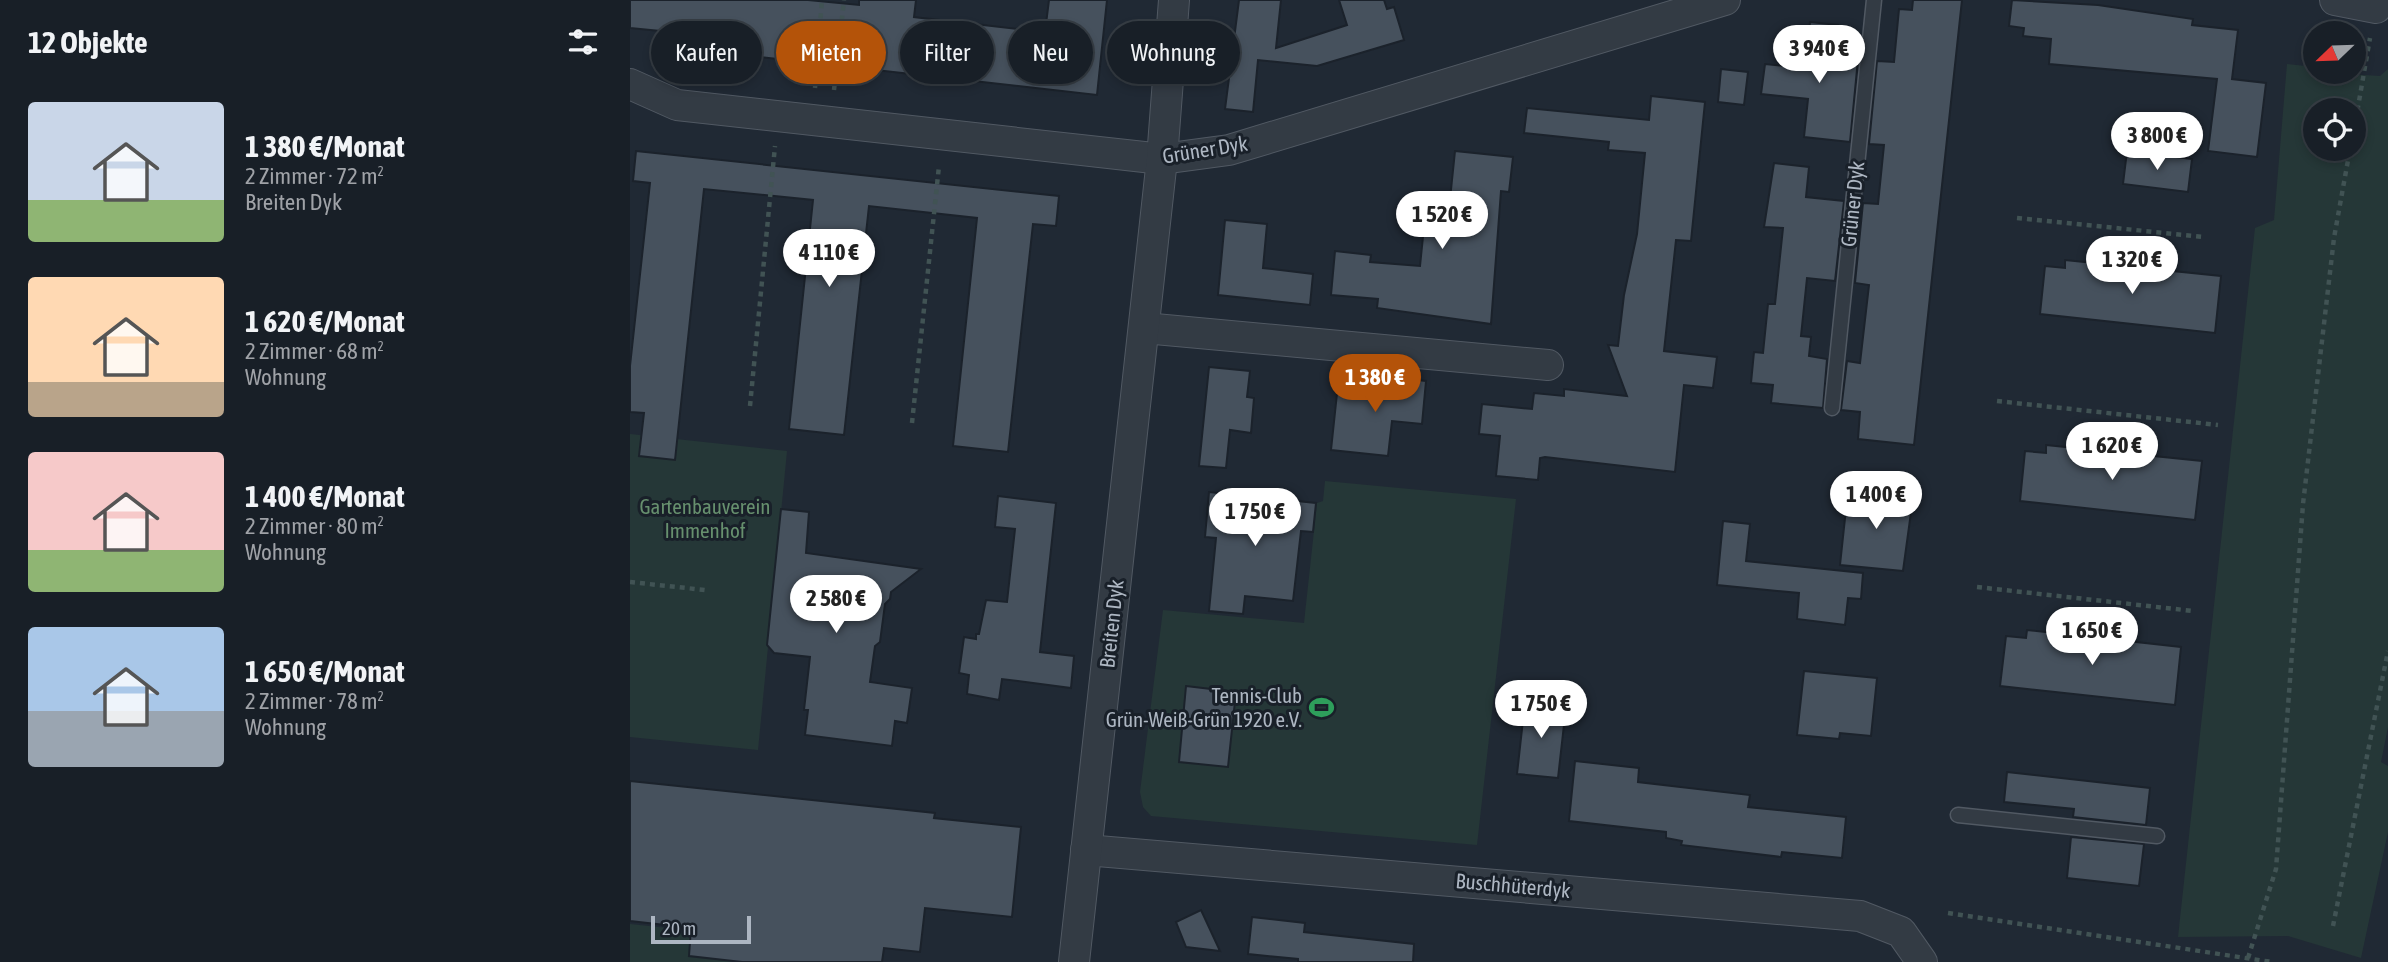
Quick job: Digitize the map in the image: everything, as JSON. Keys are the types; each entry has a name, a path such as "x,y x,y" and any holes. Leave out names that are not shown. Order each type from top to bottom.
{"street":[{"name":"Breiten Dyk","path":"1074,962 1162,159 1174,0"},
{"name":"Grüner Dyk","path":"630,84 677,105 1162,159 1229,150 1724,0"},
{"path":"2335,0 2376,8"},
{"path":"1144,328 1548,365"},
{"name":"Buschhüterdyk","path":"1086,850 1860,916 1901,932 1922,962"}],"lane":[{"name":"Grüner Dyk","path":"1832,408 1874,0"},
{"path":"1958,815 2157,836"}],"path":[{"path":"822,0 822,122"},
{"path":"822,122 844,0"},
{"path":"2360,98 2376,8"},
{"path":"750,406 778,117"},
{"path":"912,423 942,136"},
{"path":"2248,958 2276,869 2303,504 2334,238 2348,161"},
{"path":"2017,218 2204,237"},
{"path":"1997,401 2218,425"},
{"path":"630,582 705,590"},
{"path":"1977,587 2193,611"},
{"path":"2333,926 2388,651"},
{"path":"1948,913 2234,959 2272,962"}],"green space":[{"path":"2287,64 2303,66 2303,84 2366,84 2366,75 2380,76 2388,69 2388,727 2381,762 2388,766 2388,832 2361,958 2288,936 2178,937 2255,228 2274,220"},
{"name":"Gartenbauverein Immenhof","path":"630,434 787,451 758,750 630,737"},
{"name":"Tennis-Club Grün-Weiß-Grün 1920 e.V.","path":"1325,481 1516,499 1477,845 1151,816 1143,807 1140,792 1163,610 1304,623 1317,503 1323,501"},
{"path":"630,924 743,936 741,962 630,962"}],"building":[{"path":"630,0 808,0 859,5 859,0 916,0 914,17 949,21 900,21 900,73 886,71 886,21 776,21 776,59 762,57 762,21 651,21 651,30 630,28"},
{"path":"1049,0 1107,0 1097,95 994,83 994,26 1008,28 1008,84 1093,84 1093,21 1046,21"},
{"path":"1239,0 1281,0 1276,48 1347,25 1339,0 1384,0 1387,9 1394,7 1404,40 1317,66 1258,60 1253,112 1225,109 1228,84 1240,84 1240,21 1236,21"},
{"path":"1913,0 1962,0 1914,445 1858,439 1860,412 1841,410 1847,361 1860,363 1869,285 1855,283 1863,203 1878,204 1884,145 1869,144 1877,61 1894,62 1899,9 1912,10"},
{"path":"2012,0 2098,5 2193,19 2192,25 2238,30 2232,79 2266,83 2257,157 2208,151 2217,79 2049,64 2051,39 2023,36 2024,28 2009,26"},
{"path":"1810,22 1838,25 1835,57 1858,59 1850,142 1804,137 1808,99 1761,94 1765,64 1805,68"},
{"path":"1721,69 1748,72 1744,105 1718,102"},
{"path":"1651,96 1705,102 1691,241 1676,240 1664,351 1717,357 1713,388 1684,385 1675,472 1545,457 1540,458 1538,480 1496,476 1500,436 1479,434 1482,404 1532,409 1534,393 1564,396 1564,389 1627,396 1608,345 1618,346 1624,295 1637,234 1645,153 1608,150 1609,142 1524,133 1527,108 1649,120"},
{"path":"636,151 1059,196 1056,226 1033,224 1008,452 953,446 977,218 869,206 844,435 789,429 813,200 704,189 675,460 639,456 644,413 630,412 630,366 650,183 633,181"},
{"path":"1455,151 1513,157 1509,192 1501,191 1491,324 1377,308 1378,299 1331,295 1335,251 1371,255 1370,262 1420,266 1426,207 1449,209"},
{"path":"2127,151 2192,159 2188,192 2123,184"},
{"path":"1774,163 1809,167 1806,197 1844,201 1835,281 1807,278 1801,336 1811,337 1809,356 1827,359 1823,408 1771,403 1773,385 1751,383 1754,352 1763,353 1768,304 1775,304 1783,228 1764,227"},
{"path":"1225,220 1267,224 1263,268 1313,274 1310,305 1218,295"},
{"path":"2065,260 2221,276 2215,333 2040,314 2045,266 2065,268"},
{"path":"1209,367 1250,371 1247,397 1254,398 1251,433 1230,430 1226,468 1199,466"},
{"path":"1384,376 1426,381 1422,424 1392,421 1388,456 1331,450 1338,384 1382,389"},
{"path":"2046,445 2202,461 2195,520 2020,501 2025,451 2046,453"},
{"path":"1848,490 1910,497 1912,505 1903,571 1840,565"},
{"path":"1209,492 1316,503 1313,532 1301,531 1293,601 1245,596 1243,614 1209,611 1216,538 1205,537"},
{"path":"998,496 1056,503 1040,652 1074,656 1071,688 1002,679 999,700 967,694 969,675 959,673 964,637 976,639 976,634 979,634 986,600 1007,602 1015,529 995,527"},
{"path":"781,509 809,512 806,553 921,569 891,592 890,599 885,604 880,642 875,646 870,682 912,688 907,723 895,721 892,746 805,735 808,710 804,710 810,657 774,653 767,645"},
{"path":"1723,521 1750,524 1746,561 1863,573 1861,599 1848,598 1845,625 1797,619 1799,593 1717,585"},
{"path":"2027,630 2181,647 2175,705 2000,686 2006,636 2026,638"},
{"path":"1804,671 1877,678 1871,736 1840,733 1839,739 1797,735"},
{"path":"1186,686 1236,692 1228,767 1179,762"},
{"path":"1525,702 1566,707 1558,778 1517,774"},
{"path":"1575,761 1639,768 1638,782 1750,795 1748,807 1846,817 1842,858 1782,852 1781,857 1681,845 1682,841 1666,838 1666,832 1569,821"},
{"path":"2007,772 2150,788 2146,825 2073,817 2074,809 2004,802"},
{"path":"630,781 935,813 934,818 1021,827 1012,917 925,908 920,952 884,948 882,962 742,962 689,956 691,928 630,921"},
{"path":"2071,837 2144,844 2139,886 2067,878"},
{"path":"1201,910 1220,951 1186,947 1176,922"},
{"path":"1252,917 1305,923 1304,932 1414,944 1413,962 1298,962 1298,959 1248,954"}],"place":[{"name":"Tennis-Club Grün-Weiß-Grün 1920 e.V.","path":"1322,708"}]}
